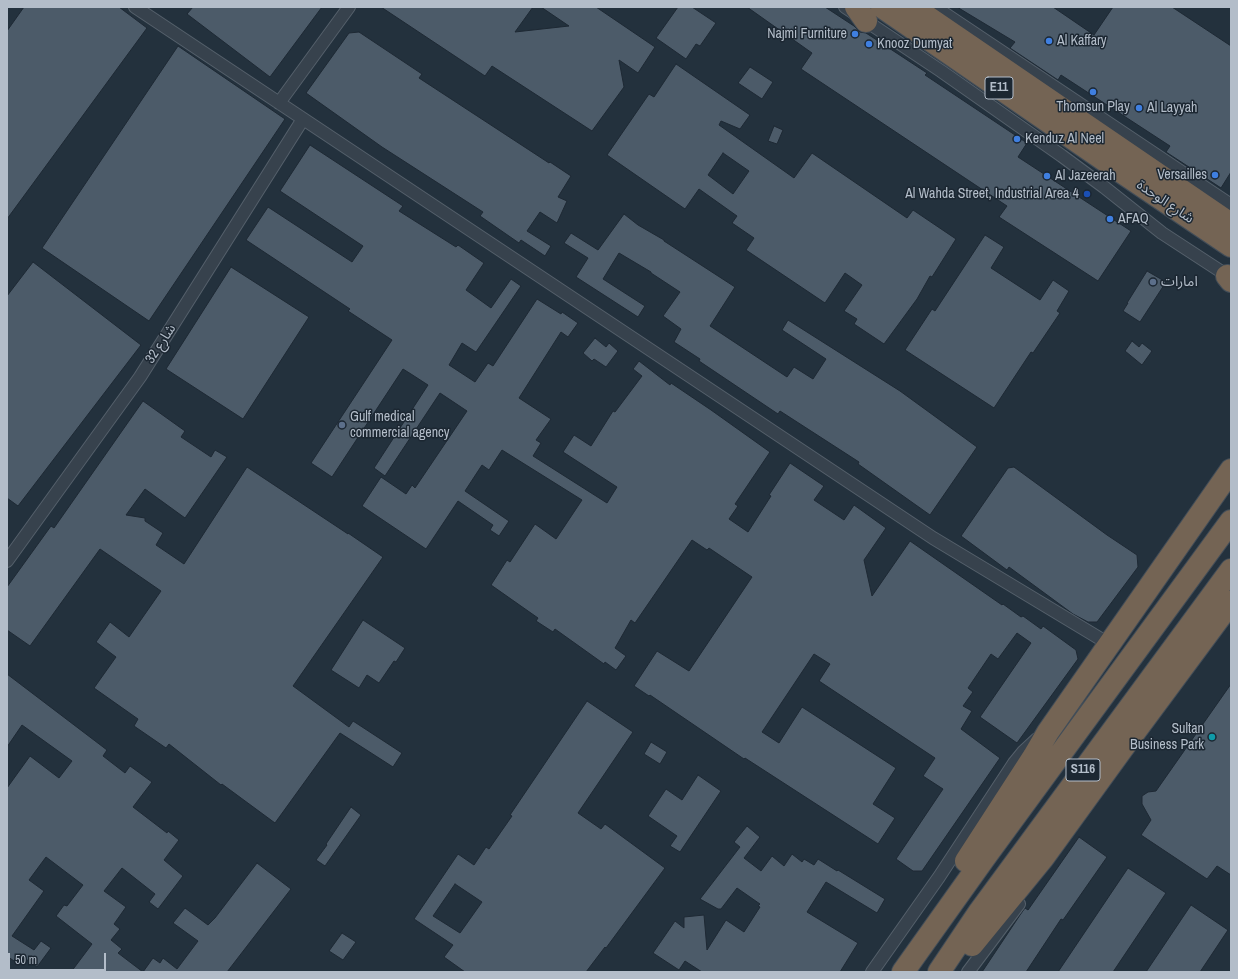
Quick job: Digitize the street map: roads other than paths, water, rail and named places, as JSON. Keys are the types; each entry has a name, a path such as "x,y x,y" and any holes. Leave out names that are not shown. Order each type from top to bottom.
{"highway":[{"name":"شارع الوحدة","path":"882,7 1122,162 1231,224"},
{"name":"شارع الوحدة","path":"913,7 1122,162 1231,246"},
{"path":"943,916 948,893 959,872 1048,732 1231,470"},
{"name":"S116","path":"903,972 1231,521"},
{"name":"S116","path":"939,972 980,911 1231,570"},
{"path":"949,972 1043,858 1231,602"}],"street":[{"path":"135,7 933,538 1109,644"},
{"path":"279,103 349,7"},
{"path":"845,7 861,14 1062,156 1162,233 1230,278"},
{"path":"935,7 1231,205"},
{"name":"شارع 32","path":"7,561 140,377 303,119"},
{"path":"968,972 1143,737 1152,721 1155,704"},
{"path":"872,972 939,877 1014,763 1032,742 1048,732"}],"place":[{"name":"Najmi Furniture","path":"855,34"},
{"name":"Al Kaffary","path":"1049,41"},
{"name":"Knooz Dumyat","path":"869,44"},
{"name":"Thomsun Play","path":"1093,92"},
{"name":"Al Layyah","path":"1139,108"},
{"name":"Kenduz Al Neel","path":"1017,139"},
{"name":"Versailles","path":"1215,175"},
{"name":"Al Jazeerah","path":"1047,176"},
{"name":"Al Wahda Street, Industrial Area 4","path":"1087,194"},
{"name":"AFAQ","path":"1110,219"},
{"name":"امارات","path":"1153,282"},
{"name":"Gulf medical commercial agency","path":"342,425"},
{"name":"Sultan Business Park","path":"1212,737"}]}
